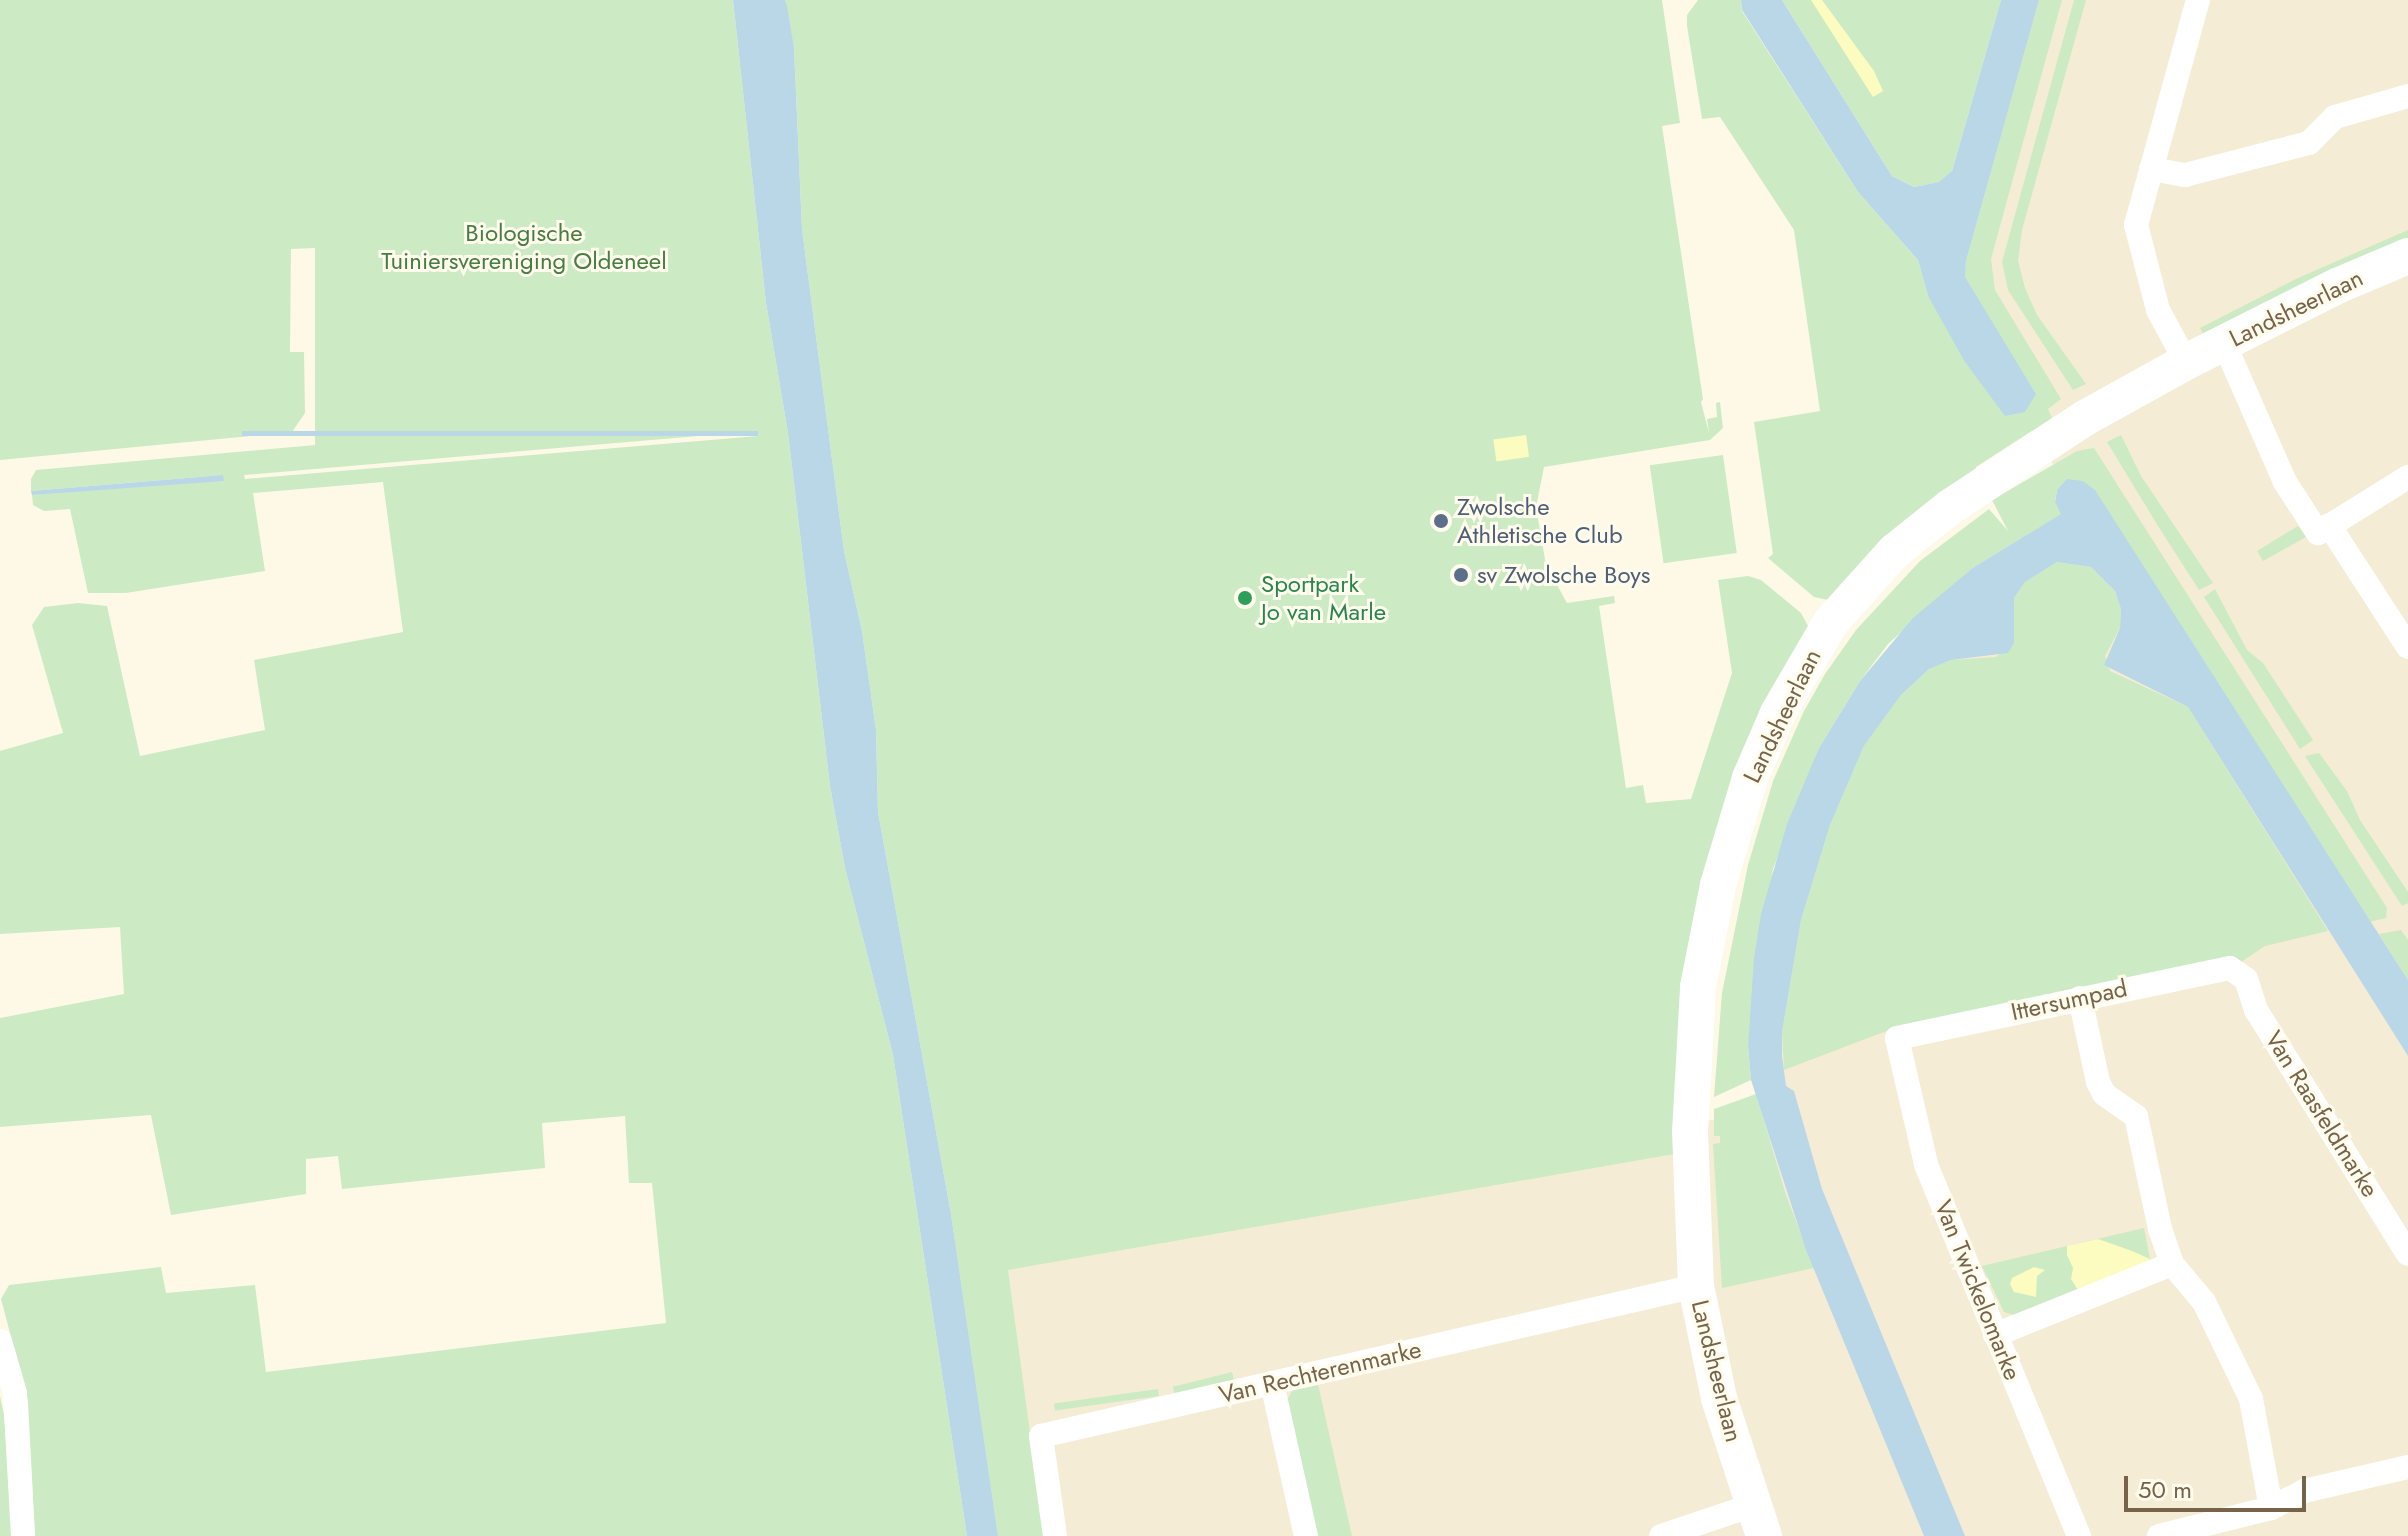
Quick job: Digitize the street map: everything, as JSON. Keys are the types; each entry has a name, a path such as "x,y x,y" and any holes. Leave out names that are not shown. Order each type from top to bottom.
{"street":[{"path":"2186,362 2158,310 2136,225 2198,0"},
{"path":"2151,169 2185,175 2309,143 2335,117 2408,96"},
{"name":"Landsheerlaan","path":"1758,1520 1719,1398 1696,1286 1690,1132 1693,1042 1703,956 1725,855 1750,778 1799,674 1831,622 1895,551 1923,527 2085,418 2186,362 2408,256"},
{"path":"2224,343 2285,482 2318,533 2408,477"},
{"path":"2329,525 2408,647"},
{"name":"Ittersumpad","path":"1897,1038 2220,967 2240,973"},
{"name":"Van Raasfeldmarke","path":"2240,973 2251,986 2256,1010 2408,1254"},
{"path":"2080,998 2098,1082 2104,1094 2136,1116 2160,1229 2172,1264 2204,1302 2251,1399 2271,1508"},
{"name":"Van Twickelomarke","path":"1897,1038 1926,1164 2079,1536"},
{"path":"1995,1335 2172,1264"},
{"name":"Van Rechterenmarke","path":"1055,1536 1041,1436 1696,1286"},
{"path":"0,1341 15,1393 23,1536"},
{"path":"1272,1383 1306,1536"},
{"path":"2159,1536 2271,1508 2304,1491 2408,1467"},
{"path":"1661,1536 1758,1520"}],"shaded area":[{"path":"2019,0 2408,0 2408,1536 983,1536 939,1241 1782,1109 1765,1048 1798,842 1888,682 2084,518 1941,270"}],"green space":[{"name":"Biologische Tuiniersvereniging Oldeneel","path":"0,0 733,0 766,303 788,433 830,786 845,868 893,1055 967,1536 35,1536 28,1401 1,1299 9,1285 161,1267 166,1293 255,1285 266,1372 666,1323 652,1183 629,1183 625,1116 542,1123 545,1168 342,1189 338,1156 306,1159 306,1194 171,1215 151,1115 0,1127 0,1018 124,994 120,927 0,934 0,751 63,733 32,625 44,607 78,603 107,606 140,756 265,730 254,660 403,632 383,482 253,493 265,571 126,593 88,593 70,509 44,511 33,505 32,495 223,475 31,491 31,479 36,470 315,445 315,248 291,249 290,352 304,352 305,413 292,432 0,460","holes":["757,431 758,436 245,479 244,475"]},
{"name":"Sportpark Jo van Marle","path":"785,0 1662,0 1680,123 1662,126 1703,399 1701,402 1709,433 1707,419 1717,417 1716,403 1720,402 1723,428 1710,440 1544,467 1536,507 1546,565 1567,603 1614,596 1615,603 1599,606 1626,788 1643,785 1646,803 1691,799 1732,673 1718,580 1748,576 1761,580 1801,613 1808,626 1808,633 1763,716 1680,1153 1008,1270 1044,1536 998,1536 951,1214 878,812 876,730 862,631 844,551 802,229 794,47"},
{"path":"1698,0 1741,0 1742,11 1858,192 1918,260 1928,296 2036,394 1972,293 1965,277 1966,261 2039,0 2062,0 1991,259 1995,290 2061,399 2048,409 2052,418 1976,467 1974,479 1828,600 1814,597 1768,558 1773,554 1754,422 1820,411 1794,230 1720,117 1702,119 1687,26 1687,15"},
{"path":"1782,0 2001,0 1952,171 1940,182 1914,187 1892,176"},
{"path":"2074,0 2086,0 2022,230 2018,261 2037,315 2086,384 2073,390 2008,290 2002,262"},
{"path":"2408,230 2408,241 2205,337 2200,328 2298,278"},
{"path":"2121,435 2141,476 2213,583 2199,590 2158,526 2107,442"},
{"path":"2094,448 2387,908 2386,918 2369,922 2057,490 2055,501 2062,514 1974,567 1888,644 1860,681 1819,748 1773,869 1748,1046 1751,1080 1714,1097 1722,993 1748,865 1773,781 1804,711 1825,674 1856,630 1920,561 1989,509 2008,531 1992,500 2077,451"},
{"path":"1723,455 1737,553 1663,563 1650,465"},
{"path":"2298,526 2306,537 2263,561 2257,551"},
{"path":"2057,562 2091,567 2115,591 2121,609 2120,628 2105,656 2110,671 2188,707 2328,931 2265,946 2238,964 1889,1030 1784,1070 1782,1032 1801,920 1830,825 1864,746 1901,695 1929,669 1951,660 1996,657 2014,643 2014,598 2025,582"},
{"path":"2215,589 2247,650 2263,663 2313,740 2300,749 2204,597"},
{"path":"2319,753 2347,791 2360,820 2408,892 2408,903 2402,906 2305,756"},
{"path":"2401,930 2408,940 2408,980 2379,934"},
{"path":"1756,1094 1786,1195 1814,1268 1722,1288 1713,1144 1720,1143 1720,1136 1714,1136 1714,1109"},
{"path":"2144,1228 2150,1259 2143,1267 2014,1315 2004,1312 1982,1266"},
{"path":"1232,1372 1234,1380 1175,1395 1173,1387"},
{"path":"1318,1384 1352,1536 1315,1536 1286,1402 1295,1386"},
{"path":"1158,1389 1159,1396 1055,1411 1054,1404"},
{"path":"0,1396 4,1415 13,1536 0,1536"}],"sand":[{"path":"1811,0 1822,0 1874,71 1883,91 1873,97"},
{"path":"1526,435 1529,457 1496,461 1493,440"},
{"path":"2098,1239 2150,1259 2143,1267 2078,1290 2071,1279 2073,1268 2067,1246"},
{"path":"2034,1267 2045,1270 2037,1276 2036,1297 2014,1292 2010,1284 2012,1278"}],"water":[{"path":"733,0 785,0 787,6 794,47 802,229 844,551 862,631 876,730 878,812 951,1214 998,1536 967,1536 893,1055 845,868 830,786 788,433 766,303"},
{"path":"1741,0 1782,0 1892,176 1914,187 1939,182 1952,171 2001,0 2039,0 1966,261 1965,277 2036,394 2025,412 2005,416 1965,362 1928,296 1918,260 1858,192 1742,10"},
{"path":"242,431 758,431 758,436 242,436"},
{"path":"223,475 224,481 32,495 31,491"},
{"path":"2067,479 2083,481 2095,490 2408,980 2408,1056 2188,707 2104,665 2120,628 2121,609 2115,591 2091,567 2057,562 2025,582 2014,598 2014,643 2008,653 1951,660 1929,669 1901,695 1864,746 1830,825 1801,920 1782,1032 1782,1056 1786,1086 1794,1091 1822,1189 1965,1536 1924,1536 1806,1250 1751,1080 1748,1046 1754,958 1761,914 1787,824 1819,748 1860,681 1913,618 1974,567 2061,514 2055,502 2057,490"}],"place":[{"name":"Zwolsche Athletische Club","path":"1441,521"},
{"name":"sv Zwolsche Boys","path":"1461,575"},
{"name":"Sportpark Jo van Marle","path":"1245,598"}]}
